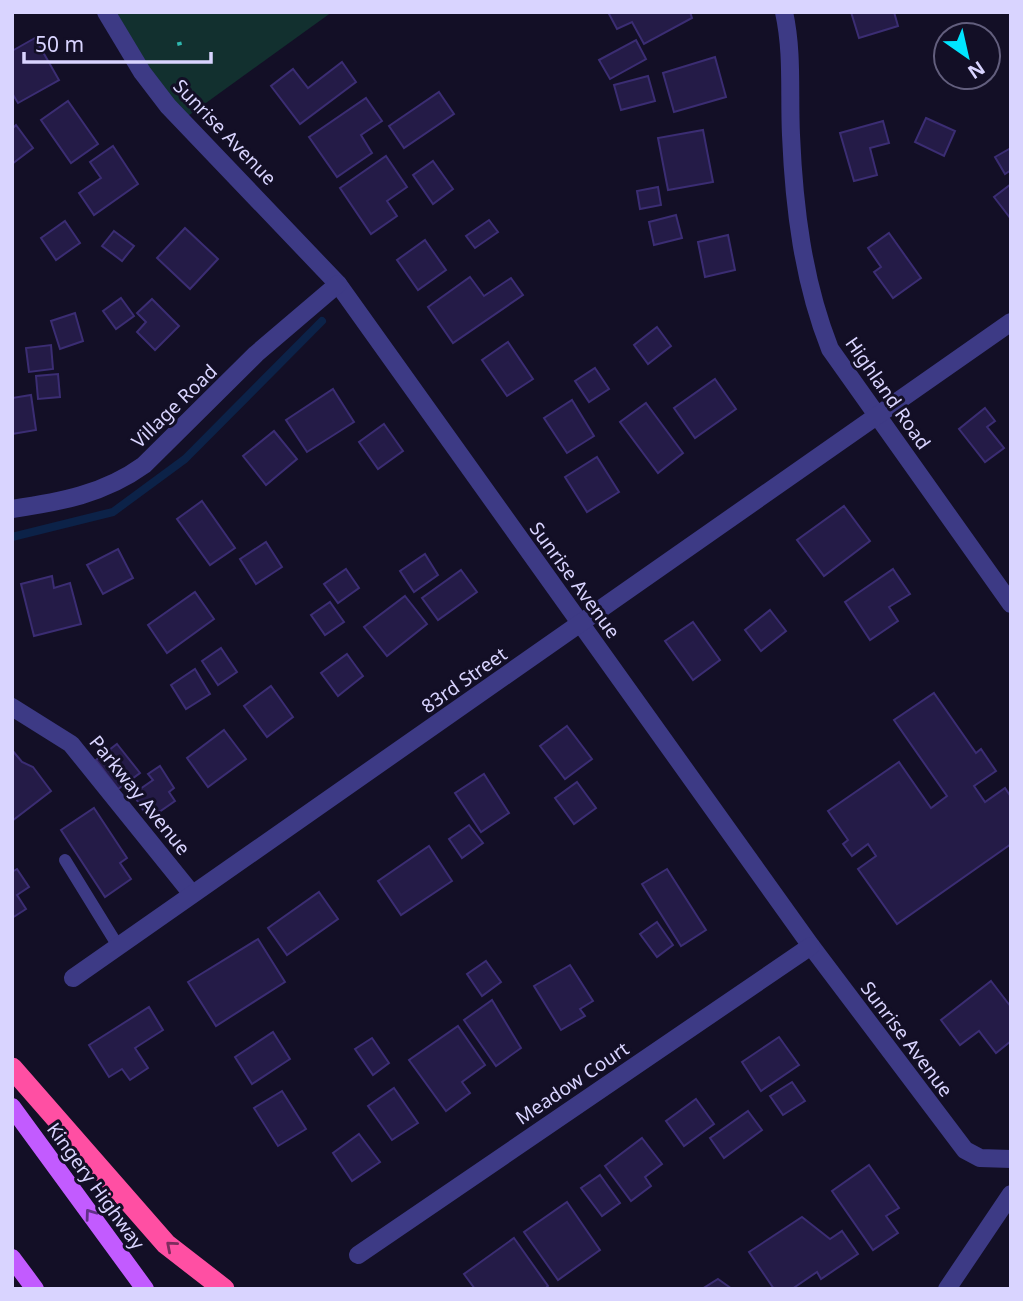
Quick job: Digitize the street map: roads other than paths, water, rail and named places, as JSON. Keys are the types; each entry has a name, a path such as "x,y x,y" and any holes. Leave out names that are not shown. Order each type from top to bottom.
{"highway":[{"path":"12,1068 166,1244 224,1289"}],"main road":[{"name":"Kingery Highway","path":"12,1107 145,1289"},
{"path":"12,1258 35,1289"}],"street":[{"name":"Sunrise Avenue","path":"106,12 142,72 168,106 338,284 811,946 965,1150 980,1158 1011,1159"},
{"name":"Highland Road","path":"784,12 789,34 791,134 802,250 830,349 1011,604"},
{"name":"Village Road","path":"12,509 60,502 126,478 144,465 256,354 338,284"},
{"name":"83rd Street","path":"73,978 581,625 876,414 1011,323"},
{"name":"Parkway Avenue","path":"12,707 71,744 192,894"},
{"name":"Meadow Court","path":"358,1255 811,946"},
{"path":"947,1289 1011,1194"}],"lane":[{"path":"65,860 118,946"}],"waterway":[{"path":"12,537 113,512 185,459 322,321"}]}
